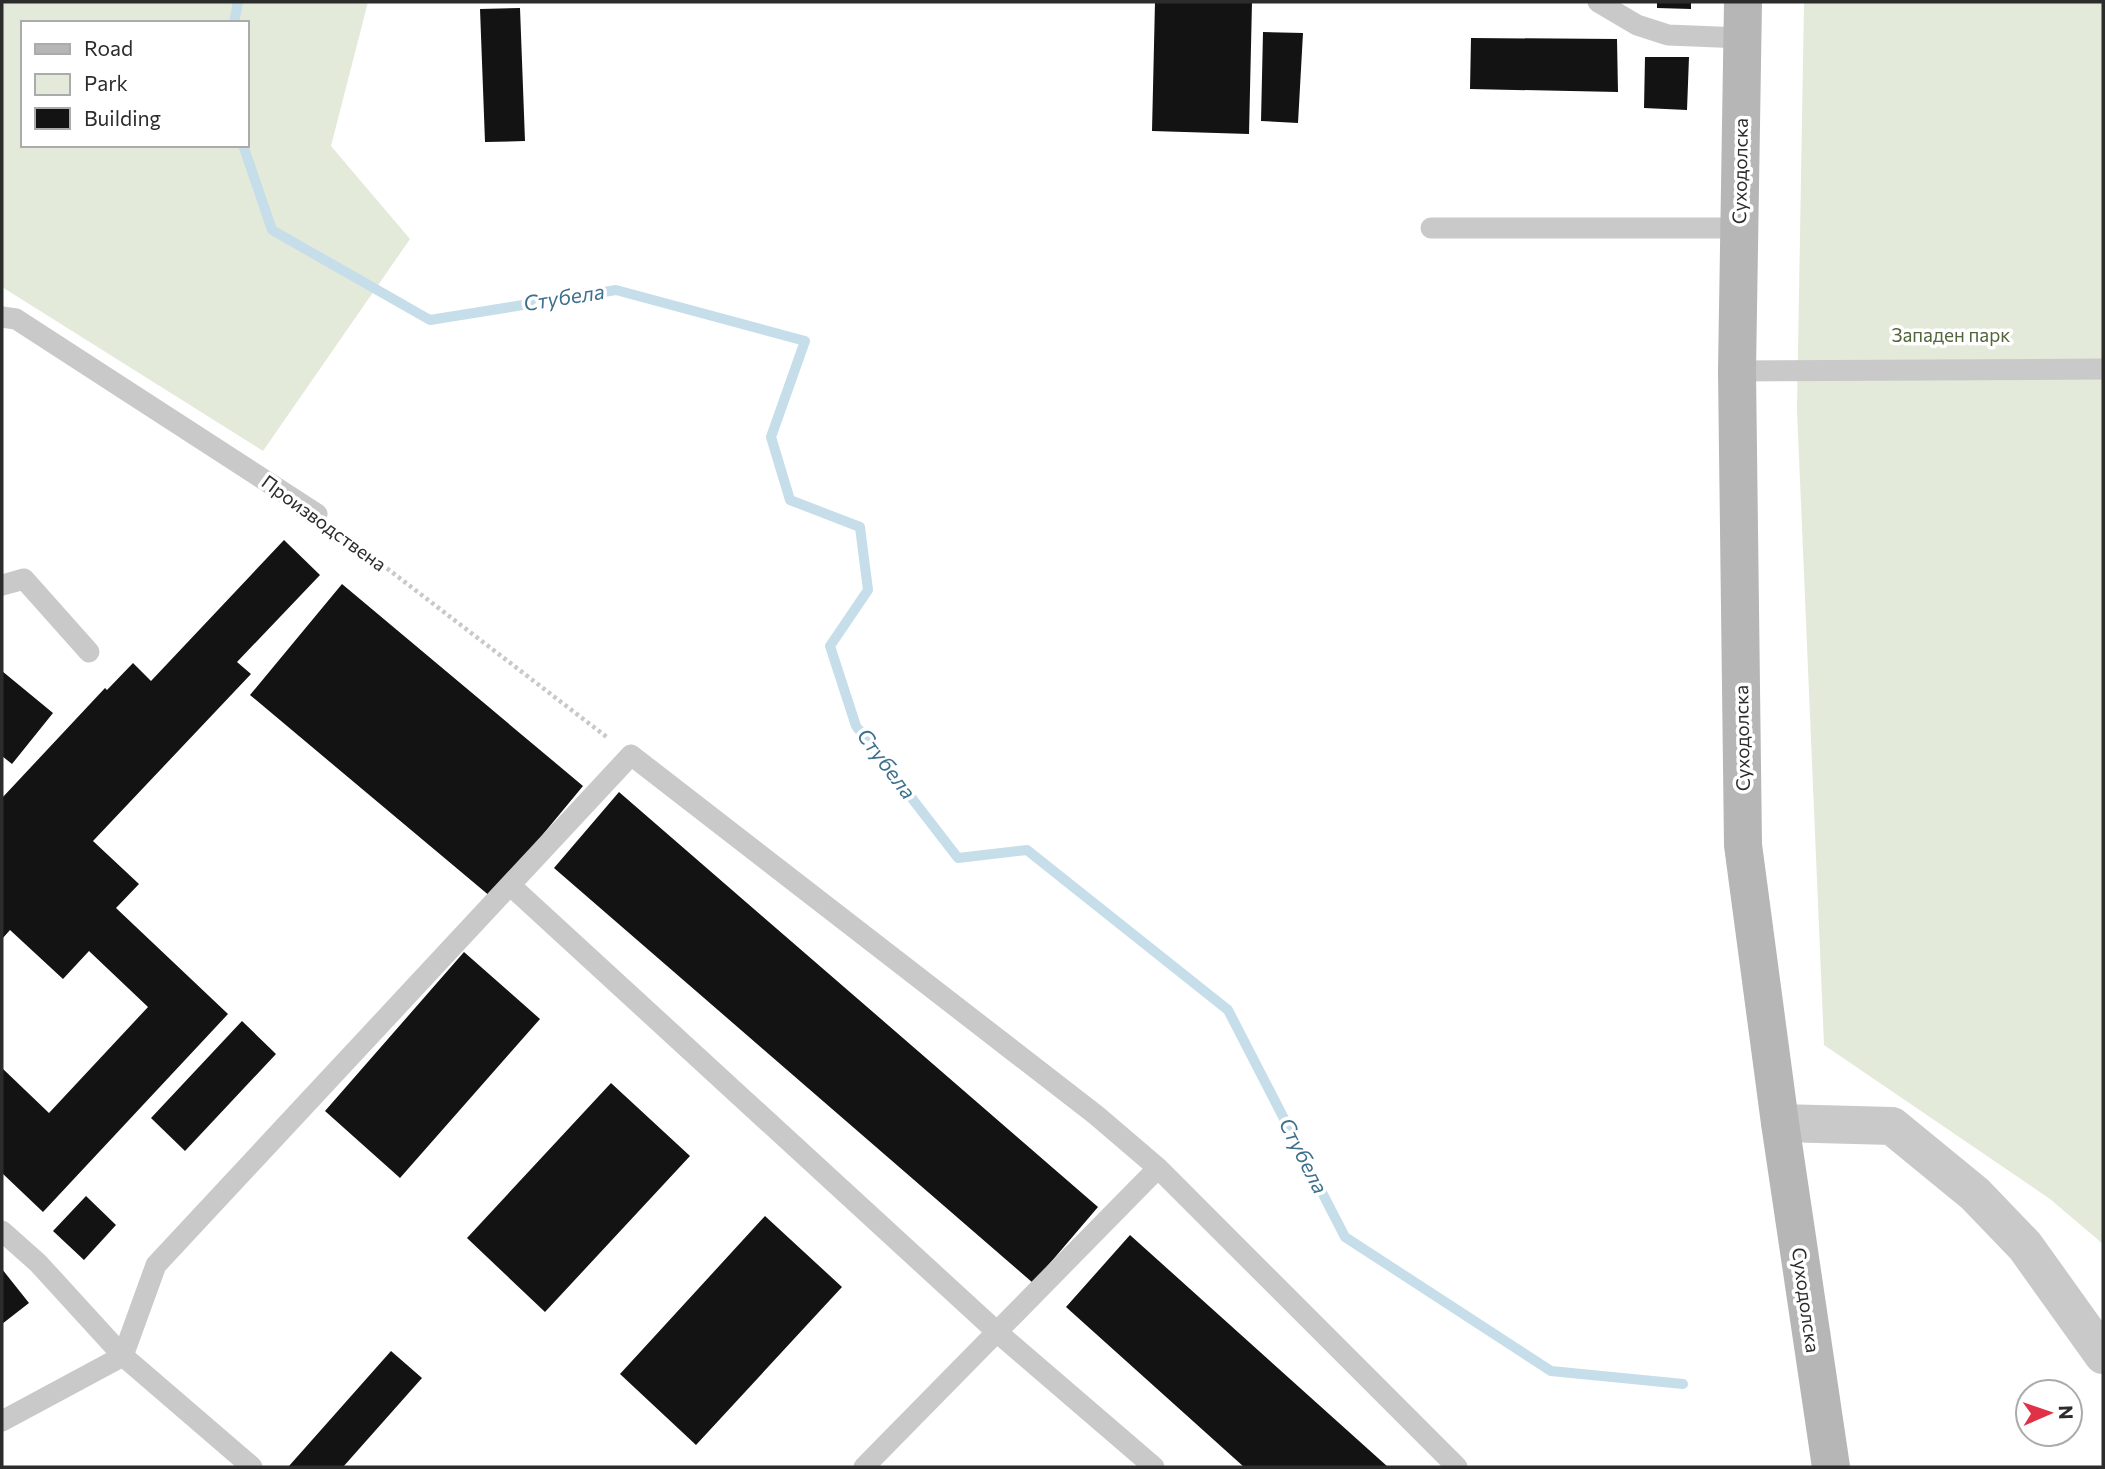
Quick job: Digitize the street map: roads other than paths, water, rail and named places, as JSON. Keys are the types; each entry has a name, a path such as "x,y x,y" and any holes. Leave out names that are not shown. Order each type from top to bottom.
{"street":[{"name":"Суходолска","path":"1743,20 1737,371 1743,845 1780,1123 1831,1467"},
{"path":"1780,1123 1892,1126 1975,1194 2025,1246 2103,1355"}],"lane":[{"path":"1598,2 1637,24 1668,35 1743,20"},
{"path":"1431,228 1739,228"},
{"name":"Производствена","path":"2,317 16,319 317,514"},
{"path":"1737,371 2103,369"},
{"path":"2,585 24,579 89,652"},
{"path":"2,1421 123,1356 156,1265 631,755 1096,1115 1158,1168 1457,1467"},
{"path":"511,886 997,1332 1154,1467"},
{"path":"864,1467 1158,1168"},
{"path":"2,1231 38,1263 123,1356 252,1467"}],"waterway":[{"name":"Стубела","path":"234,21 238,2"},
{"name":"Стубела","path":"244,147 272,230 430,320 616,290 805,341 771,437 790,500 860,527 868,590 830,646 856,726 958,858 1027,850 1228,1010 1345,1237 1551,1371 1683,1384"}],"park label":[{"name":"Западен парк","path":"1951,335"}]}
